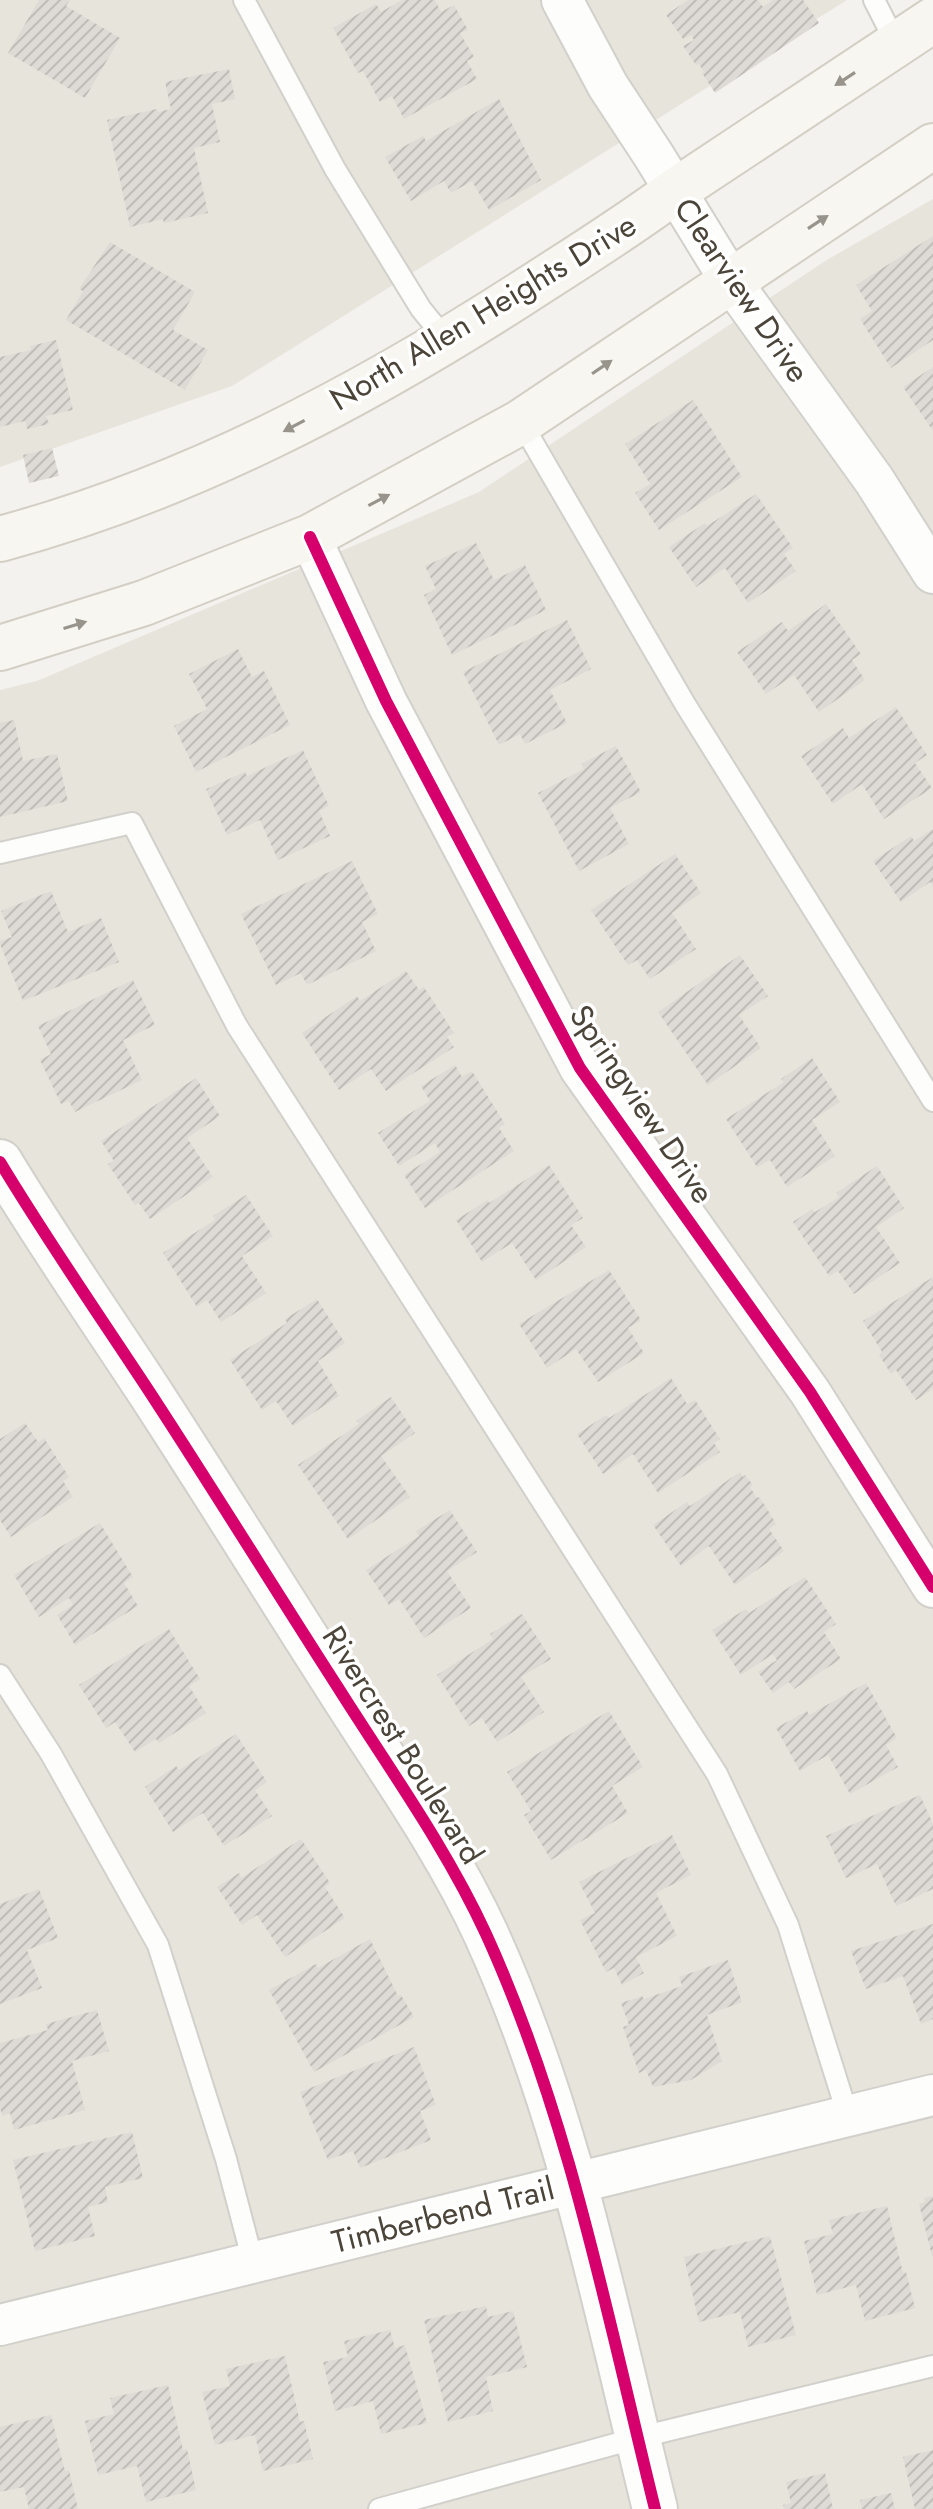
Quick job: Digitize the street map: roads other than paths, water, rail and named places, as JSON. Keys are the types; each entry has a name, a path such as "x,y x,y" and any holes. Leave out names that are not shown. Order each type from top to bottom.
{"main road":[{"name":"North Allen Heights Drive","path":"0,539 163,486 287,430 447,341 638,218 933,20"},
{"path":"0,648 144,603 310,537 521,422 933,146"}],"street":[{"name":"Clearview Drive","path":"562,0 608,86 730,280 874,480 933,573"},
{"name":"Springview Drive","path":"310,537 386,701 580,1068 810,1392 933,1587"},
{"name":"Rivercrest Boulevard","path":"0,1162 432,1836 484,1930 550,2097 655,2509"},
{"name":"Timberbend Trail","path":"0,2325 933,2095"}],"lane":[{"path":"244,0 335,169 421,309 447,341"},
{"path":"874,0 897,45"},
{"path":"521,422 685,704 933,1101"},
{"path":"0,853 132,823 237,1026 717,1774 788,1925 848,2116"},
{"path":"0,1675 51,1754 158,1945 226,2159 253,2262"},
{"path":"379,2509 637,2438 933,2366"}]}
